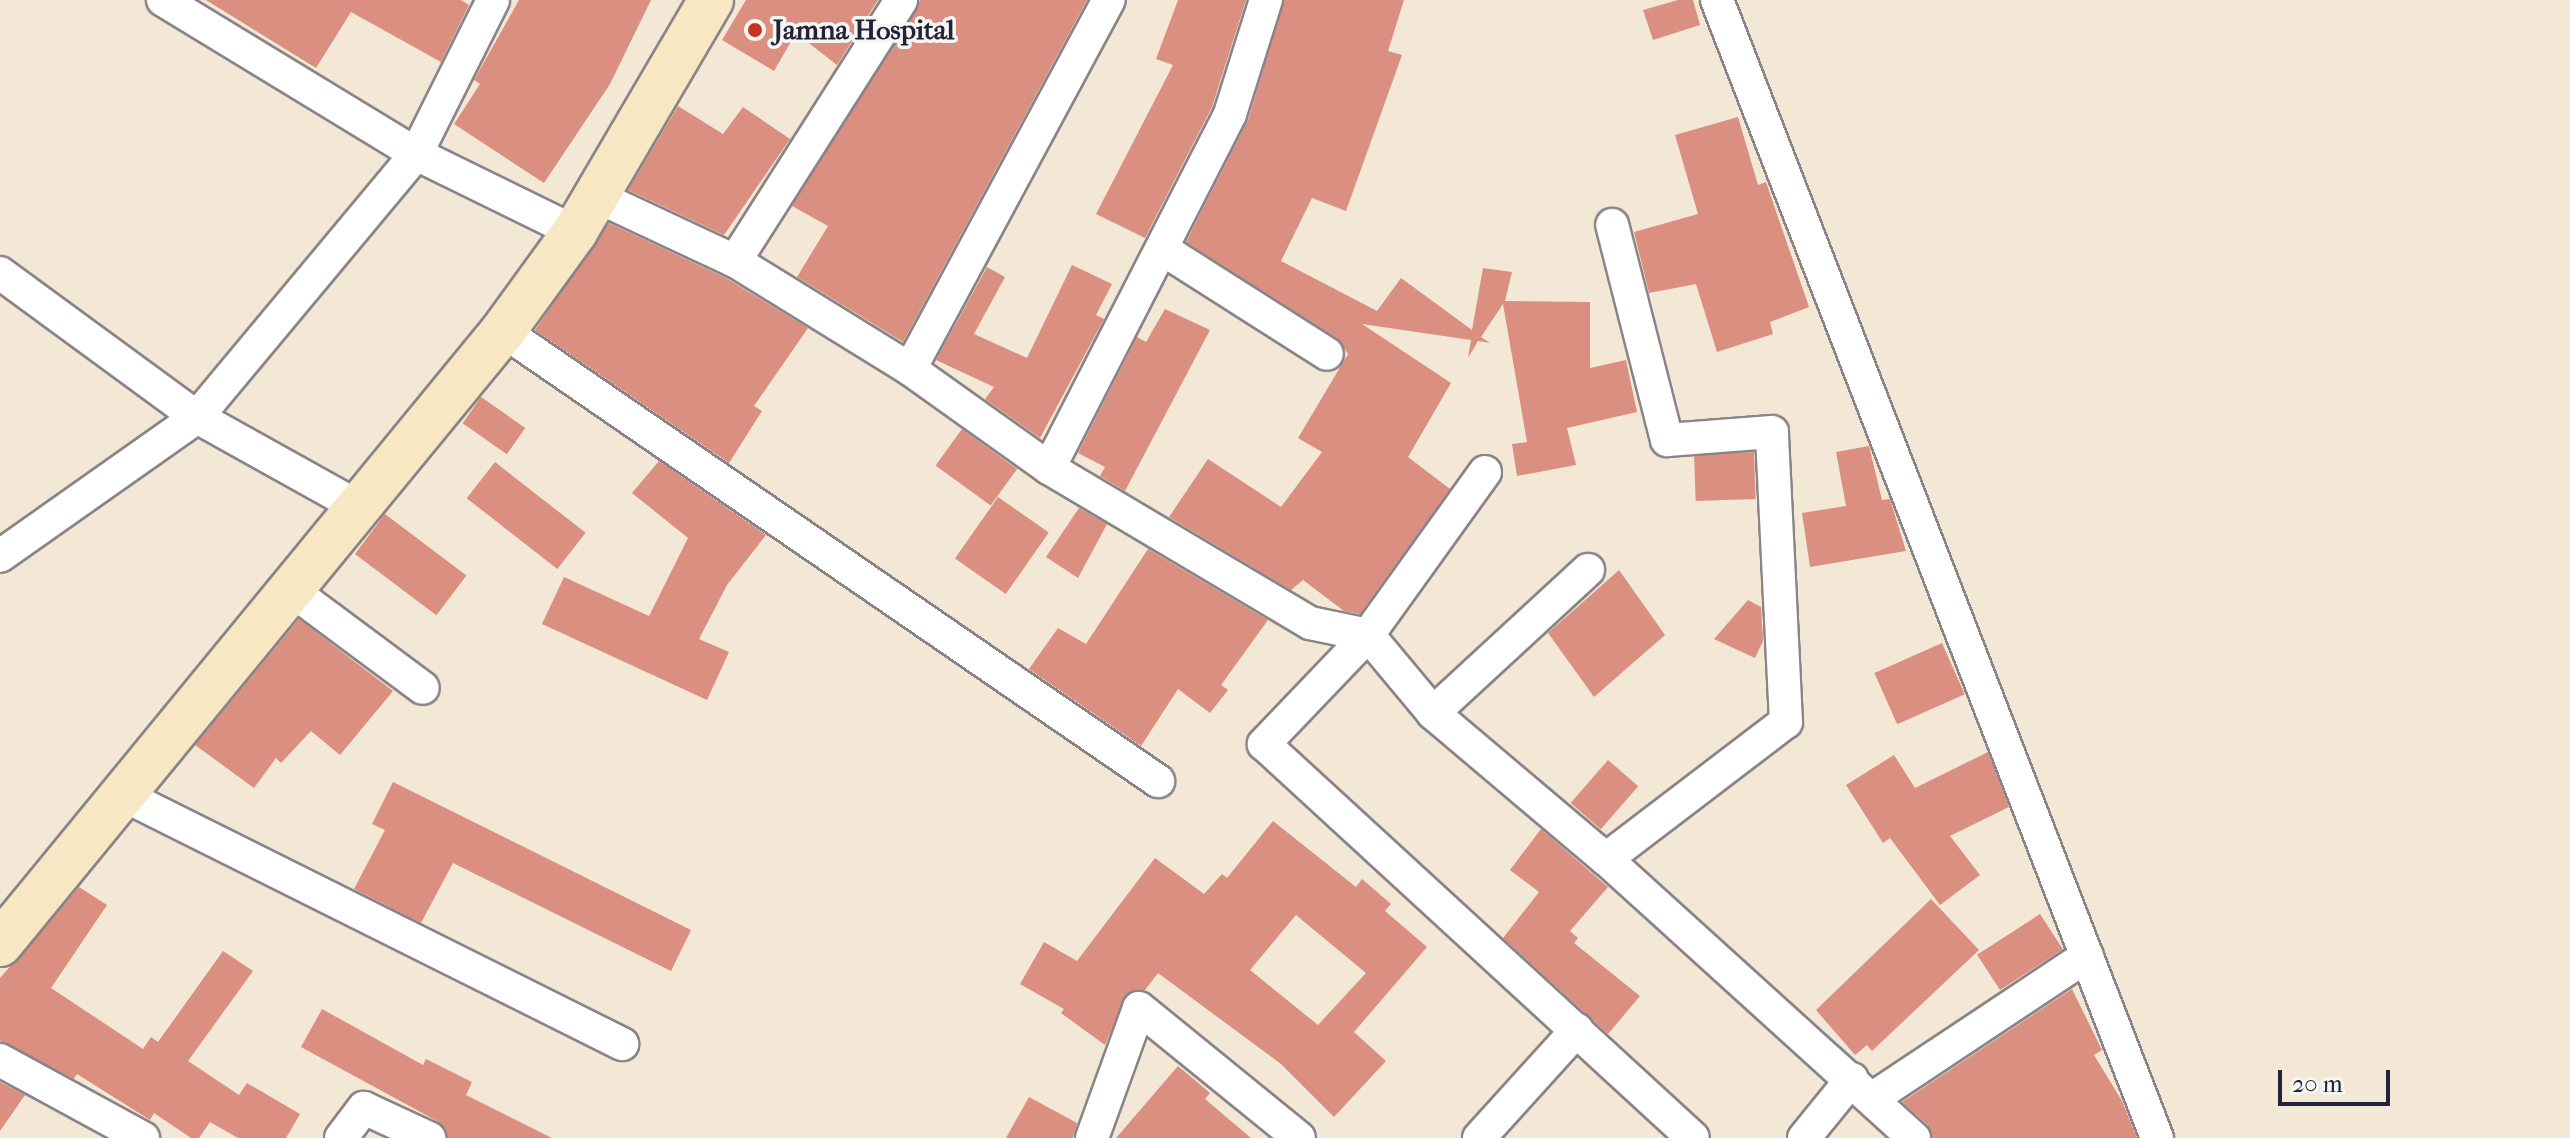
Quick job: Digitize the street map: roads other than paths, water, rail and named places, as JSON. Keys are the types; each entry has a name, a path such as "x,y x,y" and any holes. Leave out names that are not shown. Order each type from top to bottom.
{"street":[{"path":"163,0 416,154 585,214 735,261 910,369 1049,468 1310,623 1368,635 1433,713 1606,859 1914,1138"},
{"path":"0,556 197,417 416,154 493,0"},
{"path":"0,944 291,590 362,509 503,331 585,214 711,0"},
{"path":"735,261 901,0"},
{"path":"910,369 1109,0"},
{"path":"1049,468 1164,250 1230,114 1266,0"},
{"path":"1717,0 2157,1138"},
{"path":"1606,859 1786,722 1772,432 1667,440 1612,225"},
{"path":"1164,250 1327,354"},
{"path":"0,273 197,417 362,509"},
{"path":"503,331 1158,781"},
{"path":"1485,472 1368,635 1264,744 1693,1138"},
{"path":"1433,713 1588,570"},
{"path":"291,590 423,688"},
{"path":"123,795 622,1044"},
{"path":"1804,1138 1862,1088 2087,956"},
{"path":"1092,1138 1139,1008 1299,1138"},
{"path":"1479,1138 1577,1030"},
{"path":"0,1060 143,1138"},
{"path":"341,1138 364,1108 429,1138"}],"place":[{"name":"Jamna Hospital","path":"755,30"}]}
